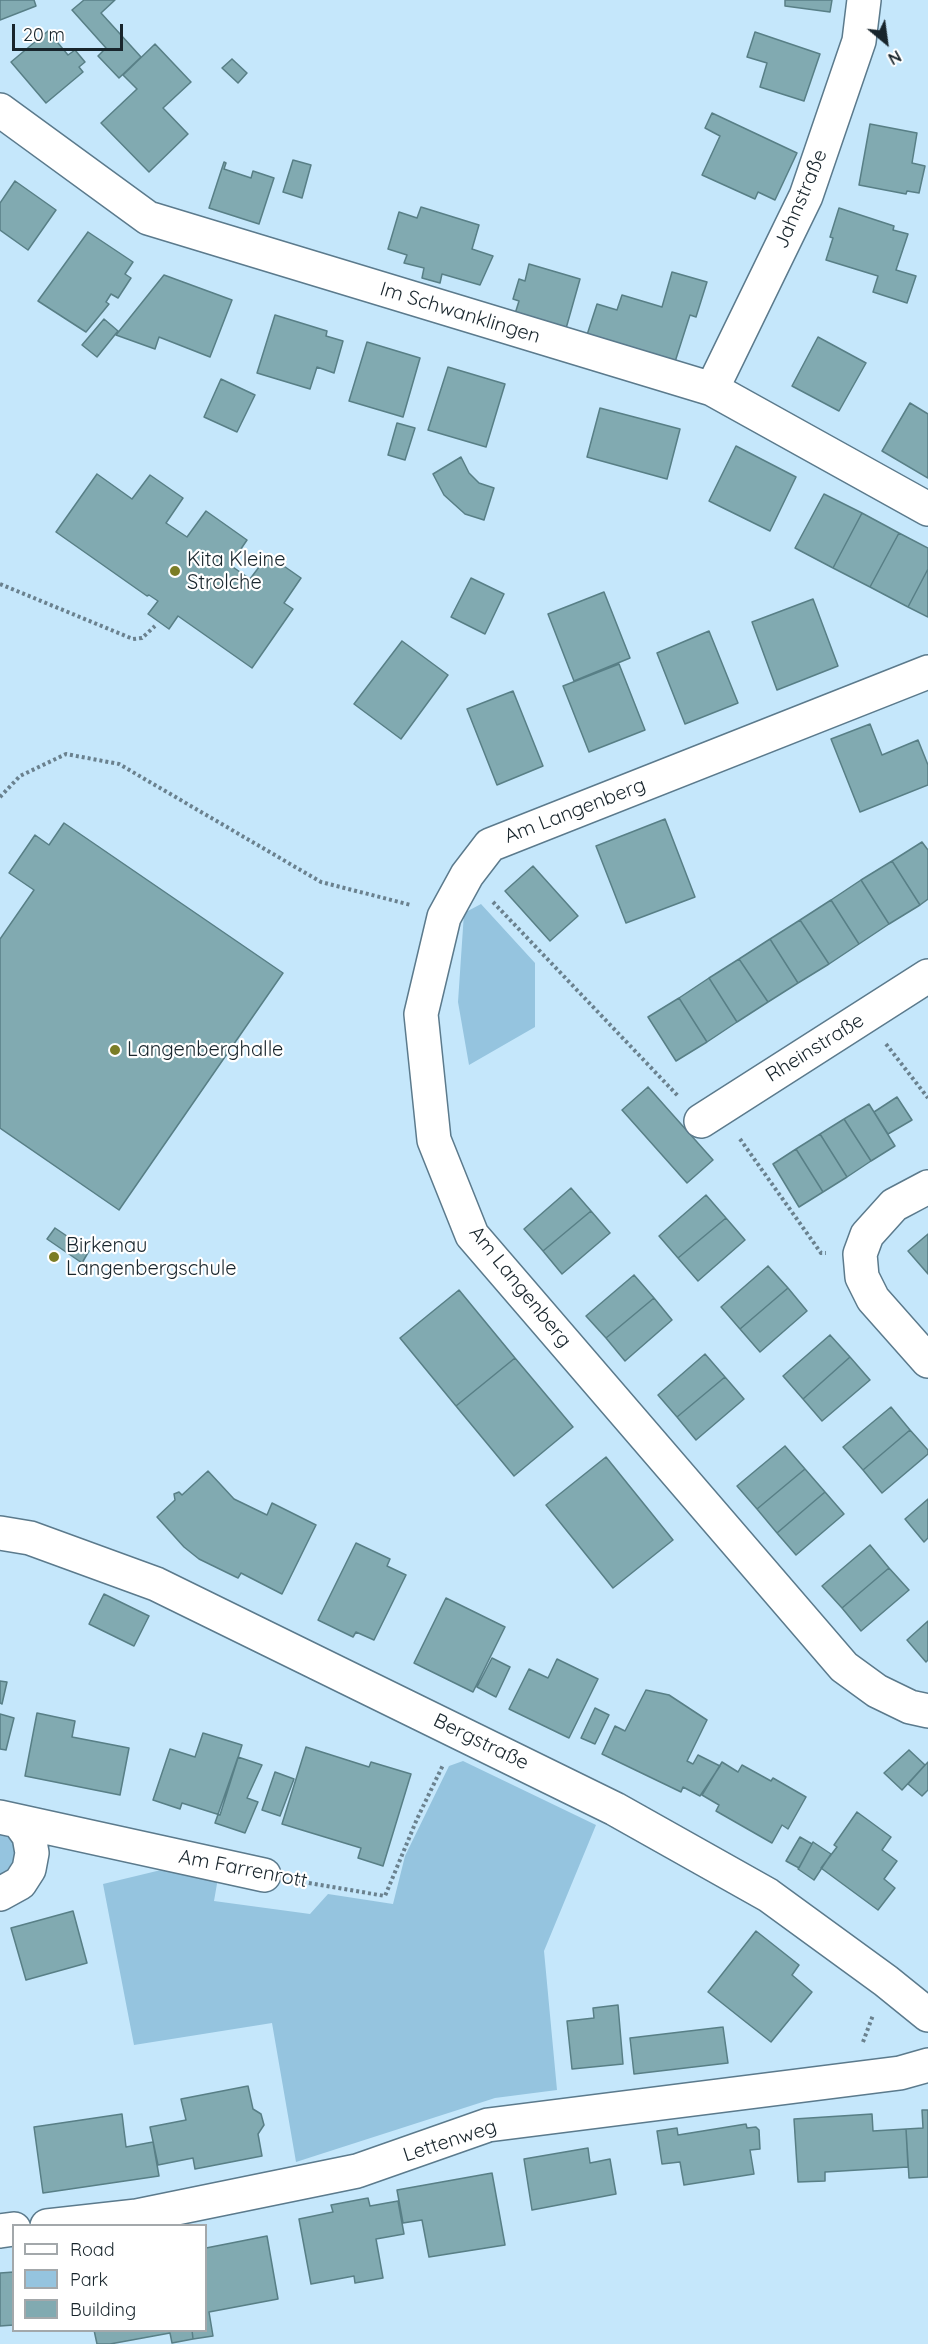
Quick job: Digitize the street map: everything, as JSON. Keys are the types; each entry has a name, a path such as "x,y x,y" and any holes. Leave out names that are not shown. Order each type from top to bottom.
{"street":[{"name":"Jahnstraße","path":"711,390 806,196 859,41 864,0"},
{"name":"Im Schwanklingen","path":"0,110 148,218 711,390 928,509"},
{"name":"Am Langenberg","path":"928,672 490,844 467,875 444,917 421,1014 434,1140 472,1235 844,1667 877,1691 910,1707 928,1712"},
{"name":"Rheinstraße","path":"710,1115 928,976"},
{"path":"928,1187 894,1205 867,1235 860,1254 862,1277 873,1299 928,1361"},
{"name":"Bergstraße","path":"0,1533 30,1538 156,1584 460,1731 615,1809 768,1895 928,2014"},
{"name":"Am Farrenrott","path":"10,1819 264,1875"},
{"name":"Am Farrenrott","path":"0,1894 20,1883 29,1869 32,1853 29,1836 10,1819"},
{"name":"Lettenweg","path":"65,2224 137,2216 357,2171 488,2125 900,2073 928,2065"}],"path":[{"path":"0,584 133,639 142,638 155,626"},
{"path":"0,797 20,776 66,754 118,764 321,882 402,902"},
{"path":"467,875 710,1115 821,1253 860,1254"},
{"path":"865,1017 928,1098"},
{"name":"Am Farrenrott","path":"264,1875 385,1896 417,1819 460,1731"},
{"path":"850,2079 886,1981"}],"green space":[{"path":"481,904 535,963 535,1027 469,1065 458,1002 464,913"},
{"path":"463,1761 596,1825 544,1951 557,2090 495,2098 296,2162 272,2023 134,2045 103,1884 161,1870 218,1878 214,1901 310,1914 328,1894 393,1904 405,1856 449,1766"},
{"path":"0,1830 12,1841 15,1851 13,1861 7,1871 0,1875"}],"building":[{"path":"0,0 34,0 36,6 0,20"},
{"path":"84,0 115,0 101,13 141,57 119,78 98,56 106,48 72,10"},
{"path":"785,0 832,0 830,12 785,6"},
{"path":"48,31 68,55 75,50 85,62 79,67 83,72 46,103 11,62"},
{"path":"755,32 820,54 804,101 760,87 767,63 747,57"},
{"path":"155,44 191,82 163,108 188,134 149,172 101,123 137,89 123,75"},
{"path":"232,59 247,73 238,83 222,68"},
{"path":"712,113 797,153 775,200 758,192 755,199 702,175 720,136 705,128"},
{"path":"870,124 917,133 912,163 925,166 919,193 907,191 906,194 859,185"},
{"path":"293,160 311,165 302,198 283,192"},
{"path":"224,162 226,163 224,169 251,178 253,171 274,178 259,224 209,208"},
{"path":"15,181 56,210 28,250 0,230 0,203"},
{"path":"421,207 479,225 472,249 493,256 480,285 442,274 440,283 422,278 424,268 404,263 407,255 388,249 399,212 417,218"},
{"path":"839,208 894,226 893,230 908,234 896,270 916,276 907,303 873,292 878,276 826,260"},
{"path":"88,232 133,262 125,274 131,278 118,298 111,294 106,302 109,304 86,332 38,301"},
{"path":"529,264 580,279 565,332 514,317 519,301 513,299 519,279 525,281"},
{"path":"672,272 707,282 696,317 690,315 674,365 586,338 597,304 617,310 622,295 662,307"},
{"path":"164,275 232,300 210,357 159,337 155,349 116,335"},
{"path":"275,315 327,331 326,336 343,341 334,373 317,367 310,389 257,373"},
{"path":"104,319 118,331 97,357 82,345"},
{"path":"818,337 866,363 839,411 792,386"},
{"path":"367,342 420,358 403,417 349,401"},
{"path":"448,367 505,384 486,447 428,430"},
{"path":"221,379 255,395 237,432 204,417"},
{"path":"910,403 928,414 928,478 882,451"},
{"path":"600,408 680,429 667,479 587,457"},
{"path":"397,423 415,428 405,460 388,455"},
{"path":"736,446 796,477 770,531 709,501"},
{"path":"461,457 469,473 479,483 494,488 484,520 465,514 444,495 433,474"},
{"name":"Kita Kleine Strolche","path":"97,474 132,499 150,475 183,498 166,523 187,537 206,511 247,540 230,565 250,579 268,555 301,578 284,603 293,609 252,668 178,616 169,629 148,614 158,601 147,596 56,532"},
{"path":"824,494 862,513 833,568 795,548"},
{"path":"862,513 899,533 870,587 833,568"},
{"path":"899,533 928,548 928,569 908,607 870,587"},
{"path":"928,569 928,617 908,607"},
{"path":"471,578 504,594 485,634 451,617"},
{"path":"604,592 630,658 574,681 548,614"},
{"path":"813,599 838,666 777,690 752,622"},
{"path":"709,631 738,703 685,724 657,653"},
{"path":"402,641 448,675 401,739 354,704"},
{"path":"619,664 645,730 589,752 563,686"},
{"path":"513,691 543,766 497,785 467,709"},
{"path":"870,724 882,755 918,740 928,765 928,785 860,812 831,739"},
{"path":"665,819 695,897 626,923 596,846"},
{"name":"Langenberghalle","path":"64,823 283,973 119,1210 0,1128 0,939 34,890 9,873 35,835 49,845"},
{"path":"922,842 928,850 928,899 920,905 892,861"},
{"path":"892,861 920,905 889,924 861,880"},
{"path":"533,866 578,916 550,941 505,891"},
{"path":"861,880 889,924 859,944 831,900"},
{"path":"831,900 859,944 829,964 800,920"},
{"path":"800,920 829,964 798,983 770,939"},
{"path":"770,939 798,983 768,1002 739,959"},
{"path":"739,959 768,1002 737,1022 709,978"},
{"path":"709,978 737,1022 707,1042 679,998"},
{"path":"679,998 707,1042 676,1061 648,1017"},
{"path":"648,1087 713,1160 687,1183 622,1110"},
{"path":"897,1097 912,1120 888,1134 874,1112"},
{"path":"869,1104 895,1146 871,1161 844,1119"},
{"path":"844,1119 871,1161 847,1177 820,1134"},
{"path":"820,1134 847,1177 823,1192 796,1149"},
{"path":"796,1149 823,1192 799,1207 773,1164"},
{"path":"571,1188 591,1211 543,1251 524,1229"},
{"path":"706,1195 726,1218 678,1258 659,1236"},
{"path":"591,1211 610,1233 562,1274 543,1251"},
{"path":"726,1218 745,1240 698,1281 678,1258"},
{"path":"55,1228 89,1251 82,1263 47,1239"},
{"path":"928,1234 928,1274 908,1251"},
{"path":"768,1266 788,1288 740,1329 721,1307"},
{"path":"634,1275 654,1298 606,1338 586,1316"},
{"path":"788,1288 807,1311 760,1352 740,1329"},
{"path":"459,1290 515,1358 456,1406 400,1338"},
{"path":"654,1298 672,1320 625,1361 606,1338"},
{"path":"830,1335 850,1357 803,1399 783,1376"},
{"path":"705,1354 725,1377 677,1417 658,1395"},
{"path":"850,1357 870,1380 822,1421 803,1399"},
{"path":"515,1358 573,1427 514,1476 456,1406"},
{"path":"725,1377 744,1399 696,1440 677,1417"},
{"path":"891,1407 910,1430 863,1470 843,1447"},
{"path":"910,1430 928,1450 928,1454 882,1493 863,1470"},
{"path":"785,1446 805,1469 757,1509 737,1486"},
{"path":"606,1457 673,1540 613,1588 546,1505"},
{"path":"805,1469 825,1492 777,1533 757,1509"},
{"path":"208,1471 234,1499 267,1515 272,1503 316,1525 282,1594 241,1573 238,1578 199,1559 184,1547 157,1517 175,1500 174,1494 179,1492 182,1495"},
{"path":"825,1492 844,1514 796,1555 777,1533"},
{"path":"928,1499 928,1538 924,1542 905,1519"},
{"path":"356,1543 390,1559 387,1566 406,1575 374,1640 356,1632 353,1637 318,1620"},
{"path":"870,1545 889,1568 842,1608 822,1586"},
{"path":"889,1568 909,1590 861,1631 842,1608"},
{"path":"104,1594 149,1616 134,1646 89,1624"},
{"path":"446,1598 505,1627 473,1692 414,1663"},
{"path":"928,1621 928,1660 926,1662 907,1640"},
{"path":"492,1658 510,1667 496,1697 477,1687"},
{"path":"557,1659 598,1679 569,1738 509,1709 529,1669 548,1678"},
{"path":"0,1681 7,1682 2,1704 0,1703"},
{"path":"646,1690 669,1695 707,1720 687,1761 693,1764 698,1755 720,1766 700,1796 683,1787 681,1792 602,1754 615,1726 625,1731"},
{"path":"595,1708 609,1715 595,1744 581,1738"},
{"path":"37,1713 75,1721 72,1737 129,1748 120,1795 25,1776"},
{"path":"0,1714 14,1718 6,1750 0,1749"},
{"path":"203,1733 242,1745 220,1815 182,1803 180,1809 153,1800 170,1749 195,1757"},
{"path":"306,1747 369,1767 371,1762 411,1774 383,1866 358,1858 361,1848 282,1824"},
{"path":"909,1750 925,1765 902,1790 884,1773"},
{"path":"238,1757 262,1765 247,1798 258,1802 245,1833 215,1823"},
{"path":"722,1762 738,1772 742,1765 771,1781 773,1778 806,1797 788,1829 782,1825 772,1843 716,1811 719,1805 702,1795"},
{"path":"928,1762 928,1790 922,1796 908,1784"},
{"path":"275,1772 294,1779 280,1816 262,1810"},
{"path":"857,1812 891,1837 882,1850 897,1861 884,1879 895,1888 878,1910 821,1868 837,1847 834,1845"},
{"path":"800,1837 812,1844 799,1868 786,1861"},
{"path":"813,1842 831,1854 814,1880 798,1869"},
{"path":"73,1911 87,1963 26,1980 11,1928"},
{"path":"756,1931 799,1965 792,1975 812,1992 771,2042 708,1992"},
{"path":"618,2005 623,2064 572,2069 567,2021 594,2018 593,2008"},
{"path":"723,2027 728,2063 634,2074 630,2038"},
{"path":"248,2086 253,2109 261,2114 264,2125 258,2134 262,2156 195,2169 193,2158 158,2165 150,2127 186,2120 181,2099"},
{"path":"922,2110 928,2110 928,2177 909,2178 906,2129 923,2128"},
{"path":"122,2114 126,2147 153,2142 159,2176 43,2193 34,2127"},
{"path":"872,2114 873,2131 906,2129 908,2167 825,2172 825,2181 798,2182 794,2119"},
{"path":"746,2124 747,2128 756,2127 759,2130 760,2149 750,2150 754,2174 684,2185 680,2162 662,2164 657,2131 677,2128 678,2135"},
{"path":"588,2148 590,2163 610,2159 616,2194 532,2210 524,2159"},
{"path":"492,2173 505,2245 429,2257 422,2220 403,2223 397,2190"},
{"path":"368,2198 370,2206 398,2201 404,2234 376,2239 383,2278 355,2283 354,2276 311,2284 299,2219 333,2212 331,2205"},
{"path":"267,2236 278,2299 209,2312 213,2336 193,2339 192,2332 207,2332 207,2248"},
{"path":"12,2272 12,2325 0,2326 0,2273"},
{"path":"94,2332 192,2332 193,2339 172,2343 170,2333 110,2344 97,2344"}],"place":[{"name":"Kita Kleine Strolche","path":"175,571"},
{"name":"Langenberghalle","path":"115,1050"},
{"name":"Birkenau Langenbergschule","path":"54,1257"}]}
